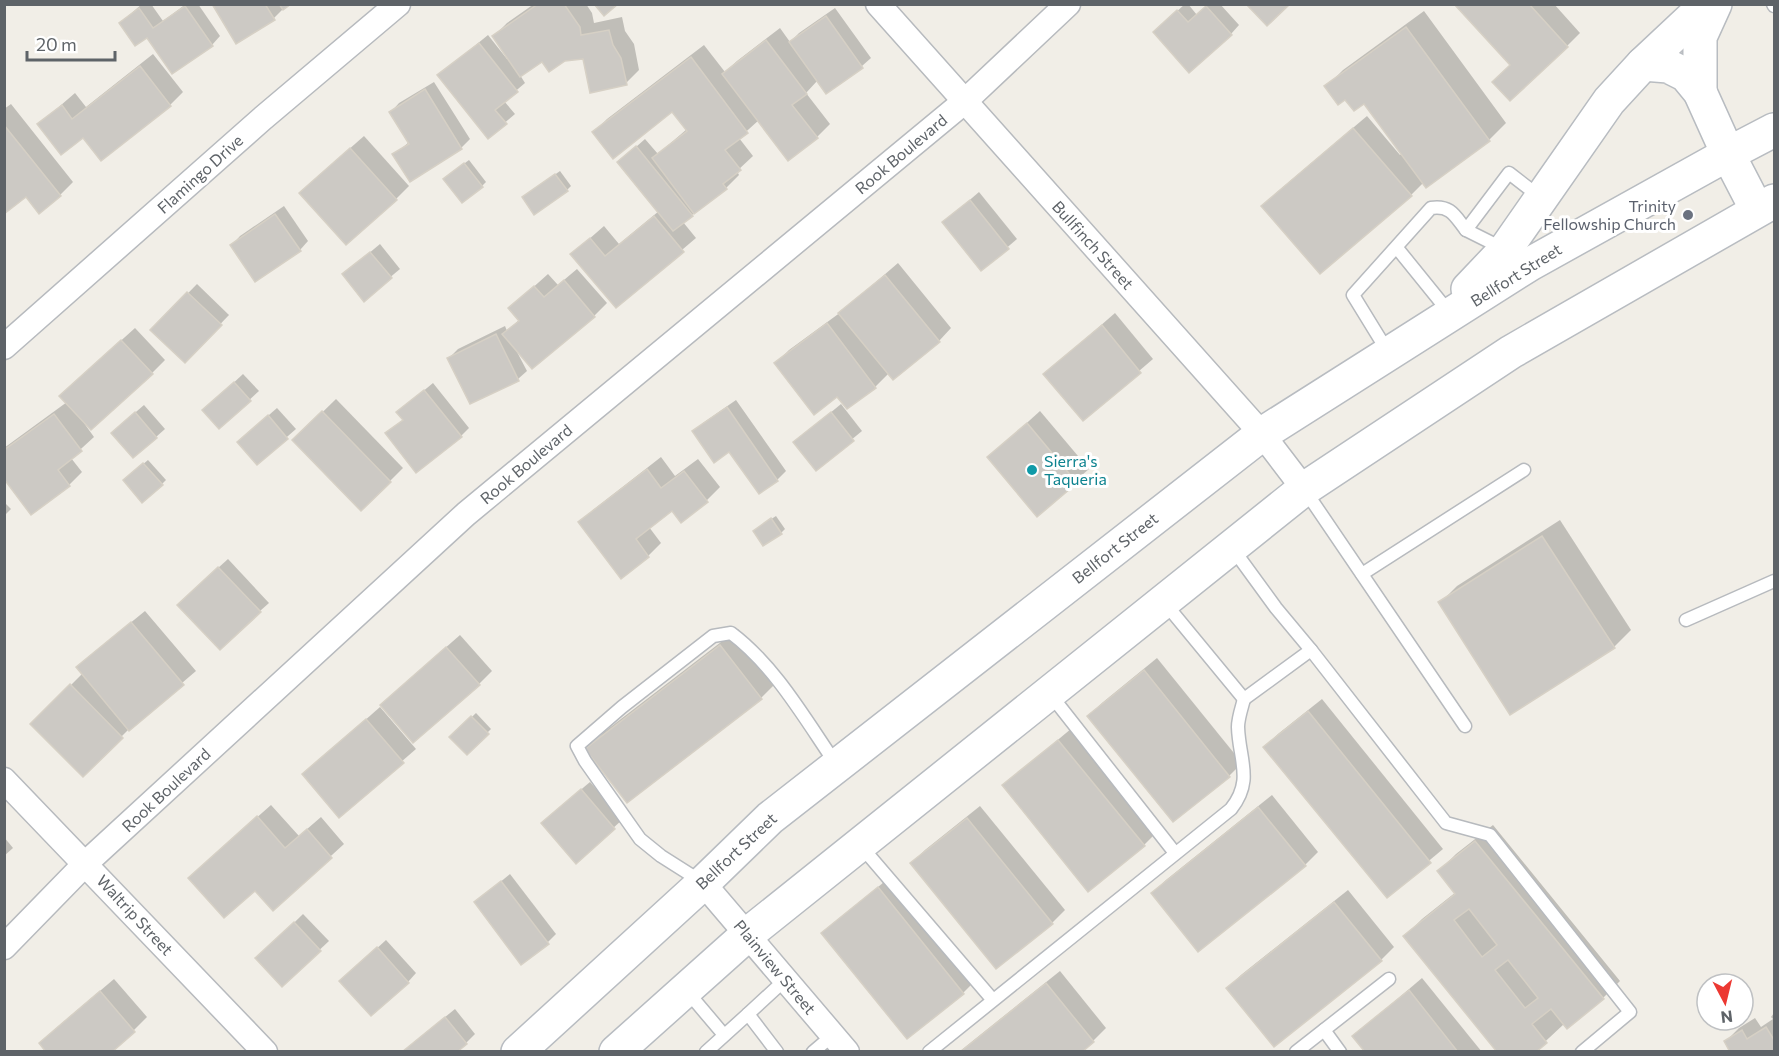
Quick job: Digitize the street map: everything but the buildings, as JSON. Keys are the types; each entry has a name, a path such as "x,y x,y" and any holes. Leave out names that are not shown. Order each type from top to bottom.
{"main road":[{"path":"1443,317 1505,250 1610,100 1643,64 1707,4"},
{"path":"1700,92 1700,37 1714,4"},
{"path":"616,1052 748,934 1304,489 1511,352 1766,206 1728,154 1700,92 1686,75 1668,66 1643,64"},
{"name":"Bellfort Street","path":"518,1052 703,883 770,818 1262,434 1443,317 1530,264 1774,130"}],"street":[{"name":"Flamingo Drive","path":"4,347 263,118 398,4"},
{"name":"Bullfinch Street","path":"878,4 1262,434 1304,489"},
{"name":"Rook Boulevard","path":"4,947 86,863 466,514 964,102 1068,4"},
{"name":"Waltrip Street","path":"4,780 265,1052"},
{"name":"Plainview Street","path":"703,883 840,1043"}],"lane":[{"path":"1466,230 1509,173 1541,198"},
{"path":"1389,354 1353,295 1398,248 1431,208 1442,206 1451,211 1466,230 1505,250"},
{"path":"1398,248 1443,317"},
{"path":"1362,574 1524,470"},
{"path":"1304,489 1465,726"},
{"path":"1232,547 1276,608 1446,823 1490,835 1630,1012 1582,1052"},
{"path":"1686,620 1774,581"},
{"path":"1164,602 1244,699"},
{"path":"703,883 661,856 640,839 585,761 578,746 622,707 713,636 731,633 749,647 794,701 837,765"},
{"path":"929,1052 1231,809 1241,797 1244,780 1238,724 1244,699 1311,650"},
{"path":"1049,693 1175,853"},
{"path":"860,844 992,999"},
{"path":"706,1052 786,979"},
{"path":"1296,1052 1389,979"},
{"path":"686,989 724,1035"},
{"path":"748,1014 777,1052"},
{"path":"1323,1030 1340,1052"},
{"path":"813,1052 840,1043"}],"place":[{"name":"Trinity Fellowship Church","path":"1688,215"},
{"name":"Sierra's Taqueria","path":"1032,470"}]}
